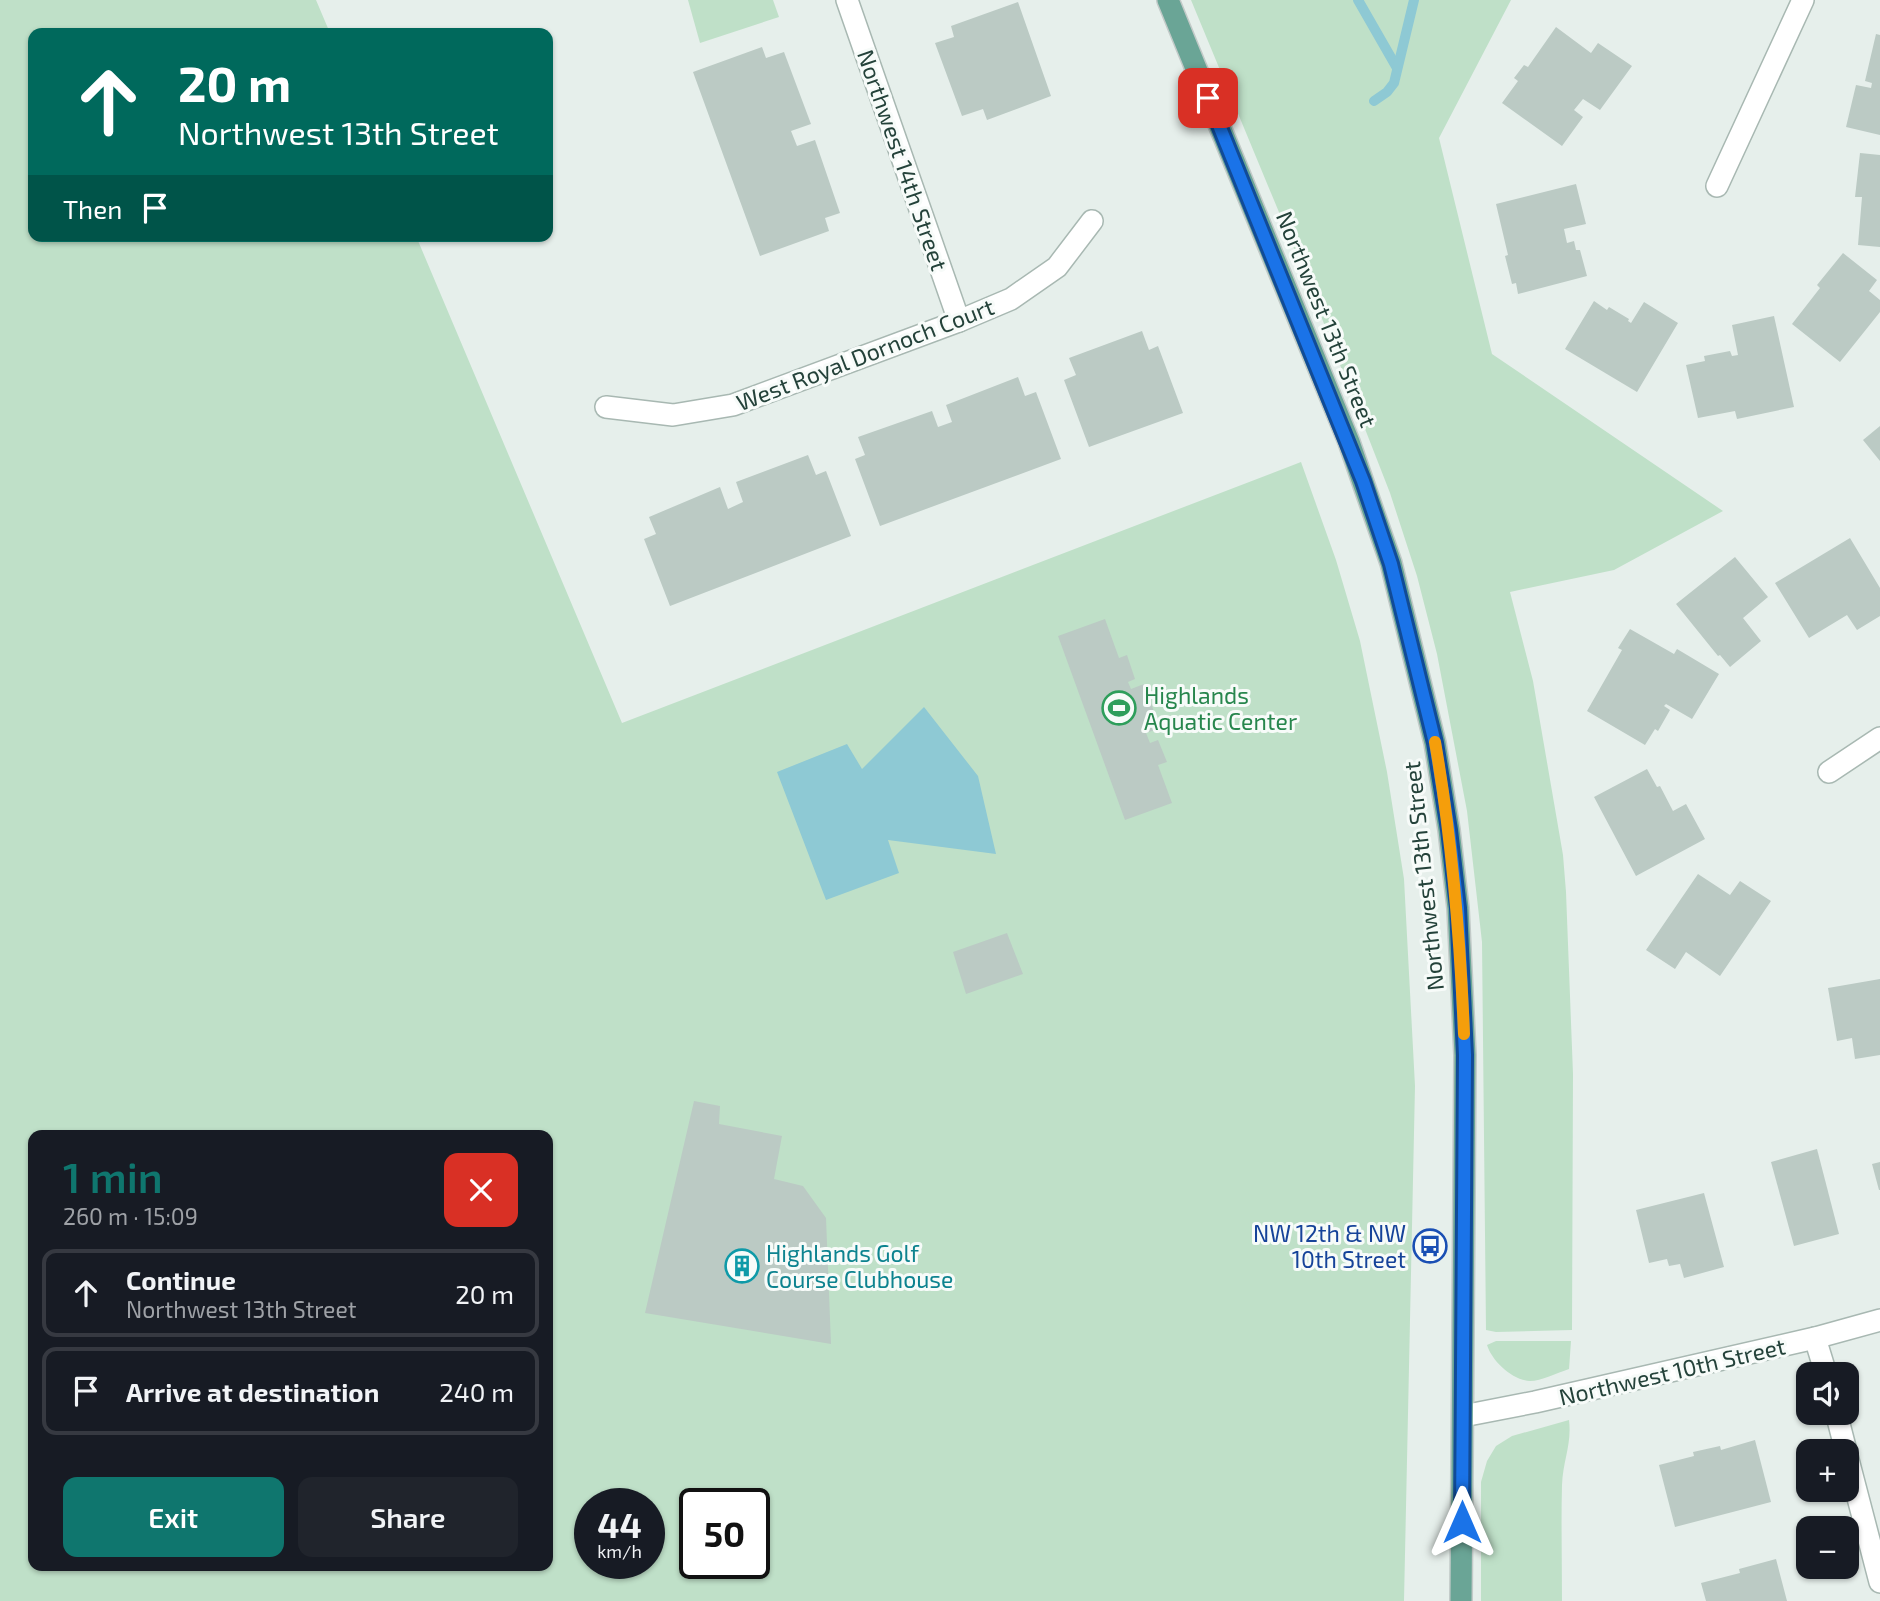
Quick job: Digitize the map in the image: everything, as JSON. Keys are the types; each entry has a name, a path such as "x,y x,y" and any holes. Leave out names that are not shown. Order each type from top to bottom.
{"main road":[{"name":"Northwest 13th Street","path":"1168,0 1354,455 1391,564 1435,743 1458,908 1465,1055 1461,1601"}],"street":[{"name":"Northwest 14th Street","path":"847,0 959,321"},
{"path":"1717,186 1803,0"},
{"name":"West Royal Dornoch Court","path":"606,407 673,415 733,405 959,321 1011,299 1057,267 1092,221"},
{"path":"1829,772 1880,738"},
{"name":"Northwest 10th Street","path":"1463,1416 1518,1406 1815,1338 1880,1320"},
{"path":"1815,1338 1822,1362"},
{"path":"1859,1502 1880,1582"}],"green space":[{"path":"0,0 316,0 328,28 28,28 28,242 419,242 622,723 1301,462 1336,560 1360,641 1387,772 1404,879 1415,1086 1404,1601 0,1601"},
{"path":"688,0 773,0 779,17 700,43"},
{"path":"1191,0 1511,0 1439,138 1492,354 1723,511 1614,570 1510,592 1533,681 1563,855 1573,1074 1572,1330 1486,1330 1482,942 1467,811 1437,654 1417,576 1390,493 1305,275"},
{"path":"1496,1341 1571,1341 1569,1369 1539,1380 1523,1380 1504,1369 1493,1357 1487,1345"},
{"path":"1569,1420 1562,1485 1562,1601 1481,1601 1481,1482 1487,1461 1496,1446 1512,1436"}],"water":[{"path":"924,707 978,776 996,854 888,840 899,873 826,900 777,772 847,744 862,769"}],"building":[{"path":"1018,2 1051,96 987,120 983,109 962,116 935,43 954,37 951,26"},
{"path":"1556,27 1591,53 1598,43 1632,66 1600,110 1583,99 1574,110 1583,117 1562,146 1502,103 1518,81 1514,78 1524,65 1528,67"},
{"path":"1876,34 1880,35 1880,135 1846,127 1856,85 1871,88 1872,83 1865,81"},
{"path":"762,47 766,58 784,52 811,124 791,131 797,146 815,140 840,213 825,218 829,231 760,256 693,72"},
{"path":"1860,153 1880,155 1880,247 1858,245 1862,197 1855,197"},
{"path":"1576,184 1586,224 1564,229 1567,243 1574,241 1576,250 1580,250 1587,276 1518,294 1516,283 1512,284 1505,256 1508,255 1496,204"},
{"path":"1843,253 1877,280 1869,291 1880,300 1880,312 1840,362 1792,324 1820,288 1817,285"},
{"path":"1594,301 1607,310 1609,307 1631,323 1644,302 1678,323 1637,392 1565,349"},
{"path":"1774,316 1794,407 1737,419 1735,411 1698,418 1686,365 1705,361 1704,356 1730,351 1732,356 1738,355 1732,325"},
{"path":"1142,331 1149,350 1158,346 1183,413 1089,447 1064,380 1076,375 1069,358"},
{"path":"1018,377 1025,396 1036,392 1061,459 880,526 855,459 865,455 858,437 932,411 938,427 952,422 946,405"},
{"path":"1880,426 1880,461 1863,440"},
{"path":"808,455 816,475 826,471 851,536 670,606 644,539 656,534 649,517 720,487 728,509 743,502 736,482"},
{"path":"1850,538 1880,588 1880,616 1857,630 1847,615 1809,638 1775,583"},
{"path":"1735,557 1768,597 1743,618 1761,641 1730,667 1676,604"},
{"name":"Highlands Aquatic Center","path":"1105,619 1119,658 1127,655 1135,679 1128,682 1131,689 1144,684 1160,728 1146,733 1150,743 1158,740 1167,762 1158,765 1172,803 1125,820 1058,636"},
{"path":"1630,629 1674,654 1677,649 1719,674 1692,719 1666,704 1664,706 1670,710 1658,731 1655,729 1645,745 1587,711 1622,650 1618,648"},
{"path":"1647,769 1657,787 1660,786 1673,811 1686,804 1705,839 1636,876 1594,797"},
{"path":"1698,874 1730,895 1740,881 1771,901 1720,976 1686,952 1675,969 1646,950"},
{"path":"1007,933 1023,974 966,994 953,952"},
{"path":"1880,979 1880,1055 1855,1059 1852,1038 1837,1041 1828,988"},
{"name":"Highlands Golf Course Clubhouse","path":"694,1101 720,1106 719,1124 782,1136 774,1179 803,1186 826,1218 831,1344 645,1313"},
{"path":"1817,1149 1839,1234 1794,1246 1771,1162"},
{"path":"1880,1162 1880,1190 1879,1190 1872,1164"},
{"path":"1704,1193 1724,1267 1684,1278 1680,1264 1669,1266 1667,1259 1649,1263 1636,1210"},
{"path":"1755,1440 1771,1502 1675,1527 1659,1465 1694,1456 1693,1452 1720,1446 1721,1450"},
{"path":"1776,1559 1787,1601 1706,1601 1701,1583 1740,1573 1739,1569"}],"waterway":[{"path":"1358,0 1397,68"},
{"path":"1374,101 1394,83 1414,0"}],"slow traffic":[{"path":"1435,742 1458,908 1464,1034"}],"place":[{"name":"Highlands Aquatic Center","path":"1119,708"},
{"name":"NW 12th & NW 10th Street","path":"1430,1246"},
{"name":"Highlands Golf Course Clubhouse","path":"742,1266"}],"route":[{"path":"1208,98 1363,481 1391,564 1435,743 1458,908 1465,1055 1462,1522"}]}
